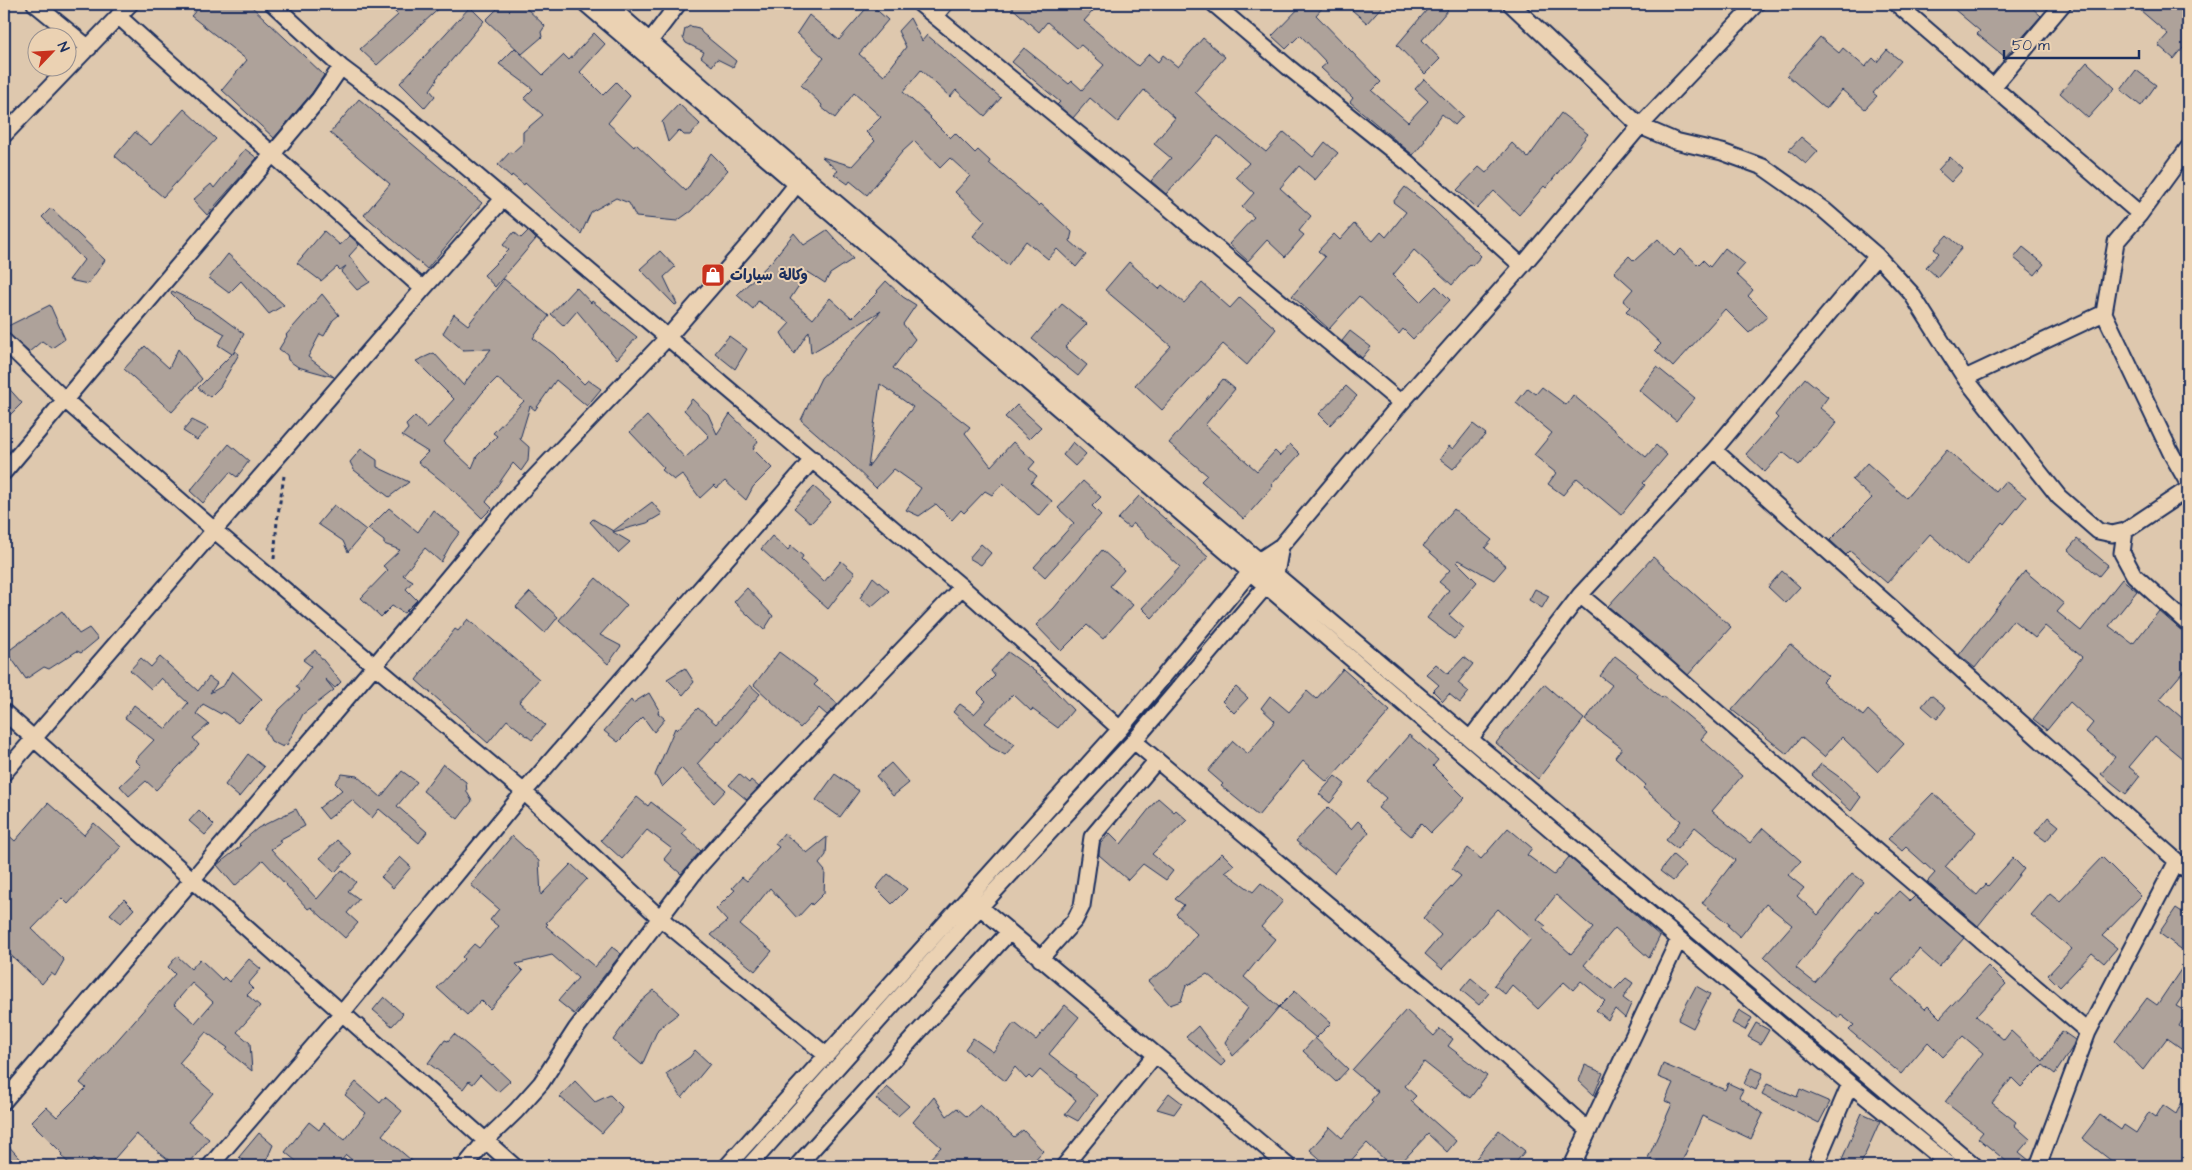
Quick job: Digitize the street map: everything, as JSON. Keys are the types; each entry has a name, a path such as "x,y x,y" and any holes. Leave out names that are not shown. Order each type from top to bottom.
{"street":[{"path":"35,4 89,48"},
{"path":"4,135 130,4"},
{"path":"272,4 341,67 397,109 962,587 1120,729"},
{"path":"586,4 796,185 1255,565"},
{"path":"607,4 1255,565 1679,939 1850,1084 1951,1166"},
{"path":"650,41 678,4"},
{"path":"920,4 1170,209 1401,403"},
{"path":"935,16 945,4"},
{"path":"1214,4 1288,67 1408,163 1522,266"},
{"path":"1512,4 1640,126 1675,141 1722,152 1764,167 1824,210 1877,256 1911,293 1965,378 2059,497 2098,530 2112,534 2125,531 2188,489"},
{"path":"727,1166 1120,729 1255,565 1281,546 1401,403 1522,266 1640,126 1756,4"},
{"path":"1897,4 2140,214"},
{"path":"1993,87 2063,4"},
{"path":"118,16 423,289"},
{"path":"4,472 319,99 341,67"},
{"path":"2188,148 2140,214 2116,242 2104,313 2170,453 2188,483"},
{"path":"4,1101 375,666 512,501 668,337 754,238 796,185"},
{"path":"4,773 423,289 503,200"},
{"path":"1470,739 1580,595 1714,450 1877,256"},
{"path":"1965,378 2104,313"},
{"path":"4,340 65,400 214,530 524,792 660,918 826,1055"},
{"path":"1714,450 2183,866 2088,1032 2038,1166"},
{"path":"210,1166 342,1013 524,792 812,459"},
{"path":"2125,531 2122,553 2134,575 2188,624"},
{"path":"748,1166 980,907 1134,741 1271,579 1281,546"},
{"path":"1271,579 1470,739 1975,1166"},
{"path":"465,1166 486,1140 541,1083 576,1029 697,869 756,803 962,587"},
{"path":"1580,595 1645,649 1834,816 2088,1032"},
{"path":"4,712 514,1166"},
{"path":"1134,741 1477,1030 1588,1130"},
{"path":"1040,959 1075,920 1082,906 1092,837 1157,760"},
{"path":"980,907 1288,1166"},
{"path":"797,1166 1009,932"},
{"path":"1572,1166 1679,939"},
{"path":"1064,1166 1155,1055"},
{"path":"1815,1166 1850,1084"}],"path":[{"path":"275,582 274,563 277,521 284,475"}],"building":[{"path":"202,4 249,4 324,75 312,93 274,138 222,90 247,60 191,16"},
{"path":"387,4 444,4 377,65 360,49 398,15"},
{"path":"502,4 522,4 545,26 541,32 542,37 522,54 486,20"},
{"path":"870,4 888,20 859,54 884,76 906,47 898,31 910,18 922,41 927,35 1001,98 985,116 956,90 950,97 921,70 903,92 931,117 950,138 955,133 975,153 978,150 990,161 989,163 1039,206 1041,204 1072,232 1070,241 1086,255 1076,267 1057,249 1048,259 1026,241 1008,265 973,236 985,221 955,192 970,176 950,158 940,168 914,141 902,152 867,195 850,181 848,184 834,174 838,171 822,157 852,166 875,141 866,132 881,117 854,93 835,118 821,107 822,105 801,85 824,58 797,33 809,15 839,40"},
{"path":"1008,4 1099,4 1084,21 1138,66 1149,54 1158,62 1163,55 1178,67 1203,38 1225,57 1195,92 1217,113 1266,152 1284,132 1313,157 1325,142 1338,153 1315,180 1299,166 1280,188 1311,216 1299,231 1304,235 1285,257 1267,240 1248,261 1229,244 1254,217 1242,207 1254,193 1236,177 1249,163 1218,136 1166,194 1151,181 1171,158 1154,144 1175,118 1144,90 1118,122 1090,98 1073,118 1057,105 1060,102 1012,62 1024,48 1069,84 1072,81 1082,90 1104,65 1081,45 1077,48 1047,22 1039,32"},
{"path":"1303,4 1326,4 1316,15 1381,82 1372,91 1408,122 1428,101 1415,89 1424,79 1463,116 1455,125 1442,114 1424,139 1425,141 1413,155 1350,102 1353,98 1321,68 1327,63 1300,35 1286,49 1272,36"},
{"path":"1345,4 1384,4 1367,23"},
{"path":"1432,4 1441,4 1448,10 1422,40 1440,59 1425,74 1397,45"},
{"path":"1948,4 2028,4 2041,16 2005,57 1977,34 1980,31"},
{"path":"2133,4 2188,4 2188,42 2174,59 2158,45 2168,34"},
{"path":"470,7 484,21 436,79 430,90 435,96 425,108 400,83"},
{"path":"690,26 699,28 702,33 736,61 733,67 717,59 712,66 701,57 704,52 686,43 683,38 685,29"},
{"path":"594,33 605,44 580,72 603,95 616,82 630,96 608,123 634,147 636,144 686,191 711,153 728,170 691,211 677,221 636,217 629,203 616,198 591,212 581,234 525,183 524,185 512,175 511,177 498,165 510,152 512,153 523,143 523,132 543,115 524,98 533,89 499,64 515,48 543,75 564,55 569,60"},
{"path":"1820,37 1839,53 1843,48 1865,67 1873,58 1877,62 1887,50 1901,61 1873,93 1877,96 1865,109 1842,90 1826,109 1787,75"},
{"path":"2087,62 2115,88 2088,118 2060,93"},
{"path":"2136,70 2156,85 2141,106 2121,90"},
{"path":"359,99 482,203 427,269 364,215 390,184 330,133"},
{"path":"679,104 700,124 690,135 684,135 679,130 668,142 662,122"},
{"path":"184,109 216,139 163,197 115,156 135,132 151,145"},
{"path":"1561,113 1588,134 1546,188 1544,186 1519,215 1494,191 1477,209 1457,190 1479,167 1486,173 1512,143 1528,158"},
{"path":"1801,137 1818,151 1806,164 1789,150"},
{"path":"245,149 257,158 207,215 193,200 211,184 214,188"},
{"path":"1950,157 1963,169 1951,182 1938,170"},
{"path":"1405,187 1433,209 1481,256 1472,266 1470,264 1452,285 1414,250 1393,275 1420,302 1436,286 1450,300 1413,339 1403,329 1399,334 1359,296 1329,329 1292,296 1325,257 1318,251 1334,234 1340,240 1354,224 1373,241 1381,232 1386,237 1406,212 1393,202"},
{"path":"51,208 105,260 88,284 69,280 84,260 42,217"},
{"path":"827,230 853,259 830,274 825,283 808,272 790,299 813,319 830,298 852,318 878,292 886,281 903,297 916,305 903,324 915,339 893,368 970,427 965,433 991,466 1013,442 1035,462 1029,469 1037,476 1031,483 1052,501 1039,516 1003,483 992,495 985,491 964,513 961,510 952,520 936,504 919,516 906,510 921,488 894,469 876,488 801,420 821,378 881,311 811,353 809,331 794,354 781,333 790,323 758,301 753,309 737,295 772,261 794,233 804,245","holes":["880,384 913,407 868,467"]},
{"path":"324,231 340,245 350,236 357,242 359,245 349,256 370,282 357,290 341,272 346,266 340,270 337,267 321,281 297,263"},
{"path":"528,231 536,239 495,287 484,275 509,250 503,245 514,232 521,238"},
{"path":"1947,235 1962,248 1937,277 1926,267 1939,253 1934,249"},
{"path":"1658,239 1674,256 1681,249 1698,265 1703,260 1710,267 1725,248 1745,264 1736,274 1753,290 1748,296 1768,316 1749,333 1725,309 1673,367 1655,350 1661,344 1626,311 1630,307 1623,301 1633,289 1614,272 1629,256 1634,261"},
{"path":"2023,247 2044,264 2035,275 2014,258"},
{"path":"660,251 675,267 664,277 677,304 675,305 640,269"},
{"path":"228,254 284,305 269,314 241,281 229,293 209,278"},
{"path":"1129,262 1159,289 1162,285 1184,303 1202,283 1230,308 1240,297 1276,329 1247,365 1223,344 1162,410 1135,385 1171,346 1105,290"},
{"path":"504,279 549,316 533,338 554,354 584,384 588,380 601,389 587,406 556,380 535,410 530,406 520,439 529,447 528,461 521,471 513,463 486,502 492,508 482,518 453,490 418,462 428,452 402,436 408,429 406,425 415,416 427,429 454,399 416,361 434,353 463,385 491,349 463,350 443,333 454,314 468,325","holes":["497,378 524,401 493,433 497,436 477,456 472,468 444,442 482,393"]},
{"path":"576,287 591,303 592,301 637,337 617,359 577,311 564,326 551,314"},
{"path":"172,291 210,309 244,334 233,354 235,351 239,354 220,387 210,397 198,388 232,354 218,345 225,334 195,317 171,293"},
{"path":"322,294 339,315 333,320 324,336 320,334 308,357 334,377 298,367 288,360 287,355 279,349 286,335"},
{"path":"1062,304 1087,324 1065,347 1087,365 1078,376 1032,339"},
{"path":"50,305 65,339 52,348 42,341 29,352 4,330 4,328"},
{"path":"1350,331 1371,347 1362,358 1342,341"},
{"path":"729,336 747,349 735,369 715,353"},
{"path":"145,346 169,368 178,349 202,379 172,412 124,369"},
{"path":"1657,367 1695,398 1676,421 1639,390"},
{"path":"1805,378 1828,397 1820,408 1837,422 1799,465 1783,452 1765,472 1746,454 1778,418 1775,415"},
{"path":"1223,379 1235,389 1205,425 1257,471 1275,451 1280,456 1290,444 1300,454 1271,485 1273,486 1244,519 1201,481 1207,475 1169,443"},
{"path":"4,383 22,403 4,421"},
{"path":"1346,386 1357,396 1330,425 1319,414"},
{"path":"1542,387 1566,405 1573,395 1646,457 1656,445 1667,455 1643,483 1645,485 1621,515 1577,478 1563,495 1548,484 1556,473 1534,455 1552,433 1516,403 1528,388 1536,394"},
{"path":"692,399 708,414 717,434 730,414 758,441 753,449 772,468 753,487 746,500 725,481 717,488 714,485 700,498 682,474 674,480 662,470 664,468 630,432 647,416 685,458 709,436 684,410"},
{"path":"1017,405 1041,427 1029,439 1005,417"},
{"path":"192,420 208,428 197,440 183,431"},
{"path":"1473,424 1486,434 1453,469 1440,459 1449,446 1453,449"},
{"path":"1073,442 1086,454 1075,466 1063,455"},
{"path":"229,444 249,461 237,477 230,472 203,503 190,491"},
{"path":"361,449 377,460 377,467 409,482 389,497 354,470 350,462"},
{"path":"1947,450 1996,492 2005,481 2026,497 2004,524 2002,522 1966,566 1930,534 1887,583 1850,551 1846,555 1830,540 1872,498 1852,480 1867,463 1906,498"},
{"path":"1083,481 1101,497 1092,506 1101,515 1045,577 1034,567 1074,523 1058,508"},
{"path":"814,487 831,502 811,523 794,508"},
{"path":"1139,496 1208,557 1152,618 1142,608 1180,567 1133,523 1129,528 1118,519"},
{"path":"652,502 662,514 647,523 613,532 630,542 618,553 590,522 593,519 613,531"},
{"path":"334,505 366,530 348,552 343,541 318,524"},
{"path":"389,508 418,532 433,510 460,532 441,562 425,548 403,575 413,581 406,589 417,600 404,613 392,606 381,617 361,598 388,570 383,566 400,550 384,544 384,541 368,529"},
{"path":"1454,509 1492,540 1485,548 1506,566 1494,580 1459,560 1457,562 1477,582 1449,615 1464,628 1454,639 1427,618 1449,590 1439,582 1450,570 1423,546"},
{"path":"772,536 788,550 791,546 803,556 801,560 824,582 841,561 855,573 828,609 761,549"},
{"path":"2077,539 2108,565 2099,576 2068,550"},
{"path":"981,544 991,553 981,565 969,558"},
{"path":"1102,550 1124,570 1110,586 1133,605 1103,639 1087,625 1061,651 1036,625 1054,608"},
{"path":"1653,557 1731,627 1688,675 1608,606"},
{"path":"1782,571 1800,587 1785,603 1768,587"},
{"path":"2025,571 2064,604 2057,612 2081,631 2122,579 2137,591 2109,626 2133,644 2159,611 2182,631 2188,633 2188,666 2160,699 2188,723 2188,763 2155,736 2129,767 2140,776 2126,794 2101,774 2115,757 2086,732 2093,723 2070,702 2047,730 2033,719 2082,657 2045,626 2035,638 2013,620 1975,668 1959,655"},
{"path":"873,577 889,591 871,607 860,598"},
{"path":"596,578 627,605 600,635 621,646 608,664 559,620"},
{"path":"747,588 773,616 764,630 734,602"},
{"path":"1535,589 1549,596 1542,608 1529,600"},
{"path":"530,592 558,617 545,633 516,607"},
{"path":"62,611 79,634 89,628 98,639 81,653 77,651 49,669 44,667 26,679 7,652"},
{"path":"468,619 539,679 519,702 545,725 532,740 507,720 488,743 416,680 455,629 458,631"},
{"path":"1790,644 1828,676 1822,682 1863,716 1868,710 1904,744 1878,772 1842,737 1824,757 1801,737 1787,754 1732,710"},
{"path":"315,650 341,682 335,688 325,679 334,690 303,714 287,745 285,744 283,747 271,741 265,729 279,710 300,690 296,687 311,666 303,660"},
{"path":"779,652 818,681 814,685 838,704 827,715 819,708 800,728 754,685"},
{"path":"1008,652 1040,675 1073,710 1058,728 1032,709 1031,711 1013,694 985,723 1015,744 1005,755 989,746 953,712 960,704 974,714 986,701 978,693 995,676 991,671"},
{"path":"1615,656 1637,673 1636,676 1662,698 1663,696 1707,732 1701,739 1742,776 1712,811 1750,843 1763,828 1801,861 1788,875 1804,888 1797,896 1818,915 1852,873 1864,882 1796,968 1815,983 1876,911 1878,913 1899,891 1910,901 1915,896 1964,938 1939,967 1919,949 1892,980 1925,1009 1928,1006 1940,1018 1988,966 2006,984 1976,1016 2004,1040 2011,1031 2043,1061 2062,1031 2075,1040 2055,1074 2043,1065 2021,1087 2012,1078 1992,1103 2016,1122 2014,1125 2030,1139 2019,1152 2030,1161 2029,1166 2012,1166 1978,1138 1983,1132 1945,1102 1983,1053 1963,1036 1943,1057 1928,1042 1901,1074 1849,1030 1854,1025 1841,1015 1839,1018 1790,982 1764,957 1792,925 1766,904 1740,937 1728,926 1729,924 1702,903 1735,860 1695,827 1677,849 1666,840 1681,821 1643,788 1646,785 1615,757 1622,748 1585,720 1612,685 1600,676"},
{"path":"160,657 198,691 209,677 217,683 210,693 224,685 232,671 262,699 238,723 223,712 221,714 203,704 196,714 209,724 193,738 199,745 156,790 146,781 129,796 120,786 141,766 135,760 154,740 125,718 134,705 166,729 188,703 161,678 151,689 130,670 141,658 151,667"},
{"path":"1464,657 1473,664 1458,683 1469,692 1460,703 1449,694 1443,701 1433,691 1439,685 1426,674 1436,664 1448,674"},
{"path":"685,668 694,682 683,695 667,679"},
{"path":"1343,669 1390,711 1327,782 1303,761 1258,816 1221,786 1223,784 1208,771 1233,741 1248,754 1275,721 1261,708 1270,696 1289,712 1307,691 1316,699"},
{"path":"1544,684 1584,719 1538,779 1496,743"},
{"path":"750,685 760,694 719,742 697,764 726,790 714,803 681,768 662,787 655,775 675,728 677,730 698,708 716,724"},
{"path":"1236,687 1248,698 1234,713 1222,701"},
{"path":"649,693 659,710 658,713 665,719 654,732 643,717 618,742 604,731 631,700 633,703"},
{"path":"1931,695 1946,707 1937,719 1922,706"},
{"path":"1409,735 1438,760 1433,766 1465,798 1431,833 1421,823 1411,836 1378,808 1386,798 1368,782"},
{"path":"248,754 264,767 239,797 225,785"},
{"path":"891,763 909,783 893,796 876,776"},
{"path":"443,764 466,782 467,792 472,801 458,819 423,791"},
{"path":"1821,764 1842,779 1861,797 1851,811 1812,775"},
{"path":"402,771 417,782 397,806 427,832 419,843 379,809 372,818 352,800 328,819 319,808 342,790 335,783 342,774 357,776 381,797"},
{"path":"739,774 749,783 751,780 759,787 747,800 729,785"},
{"path":"835,774 859,791 840,817 816,800"},
{"path":"1335,776 1345,784 1330,803 1319,794"},
{"path":"1933,793 1976,832 1945,867 1977,895 1986,884 1988,886 2013,858 2024,869 1978,926 1927,882 1935,873 1906,847 1902,851 1888,839"},
{"path":"637,797 648,806 651,802 686,829 682,834 701,851 681,874 664,859 672,849 647,830 622,859 601,840"},
{"path":"1158,798 1187,820 1152,854 1173,871 1166,880 1143,864 1128,880 1099,855 1100,844 1110,833 1121,844"},
{"path":"48,803 84,835 94,823 121,847 68,904 62,898 32,929 64,960 55,976 51,973 42,984 4,949 4,942 9,936 4,931 4,831 15,841"},
{"path":"1328,807 1351,829 1358,821 1369,832 1334,873 1296,841"},
{"path":"296,809 305,826 279,840 281,843 271,849 317,899 342,870 356,882 348,891 359,899 347,913 358,923 345,938 311,907 308,909 263,860 235,886 217,865 241,846 239,844 258,828"},
{"path":"199,810 214,825 205,835 189,821"},
{"path":"2048,817 2059,826 2046,841 2035,833"},
{"path":"1508,828 1532,848 1527,855 1554,875 1569,857 1660,936 1649,958 1615,928 1584,965 1614,990 1626,978 1633,983 1623,998 1631,1004 1625,1018 1615,1009 1608,1020 1596,1010 1605,1001 1581,981 1573,990 1564,982 1538,1009 1512,985 1505,994 1494,985 1531,939 1498,909 1442,969 1425,954 1441,935 1423,918 1461,876 1452,869 1468,848 1481,859","holes":["1556,895 1593,928 1571,954 1543,929 1546,926 1537,919"]},
{"path":"784,833 807,853 827,837 826,855 819,864 825,871 824,893 797,918 770,888 740,925 772,951 755,971 711,935 727,921 716,909 735,890 732,888 742,877 747,881 779,847 775,844"},
{"path":"512,836 539,861 541,895 571,864 587,879 546,923 548,924 546,926 595,967 612,947 621,954 574,1014 558,1001 578,978 552,955 516,964 523,971 490,1009 481,1000 467,1015 437,988 464,959 462,957 474,944 479,948 498,926 490,920 499,909 471,885"},
{"path":"337,840 352,854 335,872 320,858"},
{"path":"1222,853 1234,865 1225,872 1253,892 1261,883 1283,901 1261,927 1275,939 1244,977 1279,1007 1255,1035 1233,1056 1225,1042 1248,1008 1207,974 1186,986 1181,1001 1170,1005 1148,981 1169,967 1197,934 1176,914 1184,905 1175,899"},
{"path":"1673,855 1686,866 1673,881 1660,871"},
{"path":"400,857 411,867 393,888 381,877"},
{"path":"2102,857 2141,896 2102,936 2117,948 2104,963 2092,953 2060,987 2048,975 2072,949 2031,915 2050,893 2060,901"},
{"path":"888,874 907,889 892,904 876,888"},
{"path":"124,899 134,909 121,923 110,914"},
{"path":"2176,908 2188,916 2188,954 2159,933"},
{"path":"177,956 191,969 200,959 222,980 224,977 229,982 249,959 261,969 248,984 253,989 247,995 260,1006 237,1032 250,1043 252,1071 226,1050 228,1048 206,1032 179,1063 213,1093 188,1122 209,1139 187,1166 176,1166 136,1134 108,1166 102,1166 93,1158 85,1166 72,1166 61,1156 63,1154 31,1122 46,1107 57,1117 86,1088 80,1083 175,974 168,967","holes":["192,983 213,1002 195,1023 174,1004"]},
{"path":"2188,959 2188,988 2176,1006 2187,1012 2179,1026 2188,1032 2188,1053 2167,1038 2143,1070 2115,1041 2147,998 2157,1005"},
{"path":"1471,978 1489,993 1479,1005 1461,990"},
{"path":"1696,986 1710,994 1693,1028 1678,1020"},
{"path":"654,990 679,1013 658,1029 642,1065 613,1040 640,1002"},
{"path":"1295,991 1331,1023 1316,1038 1279,1007"},
{"path":"384,997 403,1014 392,1026 373,1010"},
{"path":"1065,1005 1079,1017 1049,1054 1076,1075 1075,1077 1097,1095 1078,1121 1065,1114 1076,1100 1040,1070 1032,1079 1029,1076 1026,1079 1015,1067 1005,1081 965,1049 973,1038 993,1052 1013,1024 1016,1024 1036,1040"},
{"path":"1406,1010 1434,1036 1440,1029 1453,1039 1448,1046 1487,1076 1470,1098 1424,1062 1405,1086 1416,1096 1411,1101 1456,1141 1447,1152 1428,1134 1398,1166 1391,1166 1367,1143 1346,1166 1328,1166 1310,1150 1330,1127 1342,1138 1373,1102 1371,1100 1378,1092 1352,1070"},
{"path":"1739,1010 1752,1018 1745,1030 1732,1023"},
{"path":"1756,1023 1769,1030 1761,1044 1748,1037"},
{"path":"1198,1026 1225,1062 1221,1066 1186,1037"},
{"path":"454,1034 510,1081 498,1092 480,1075 473,1084 469,1081 463,1089 428,1063 445,1040 448,1041"},
{"path":"1315,1038 1348,1069 1336,1082 1303,1051"},
{"path":"695,1050 710,1064 682,1098 666,1074 690,1057"},
{"path":"1663,1064 1725,1090 1728,1083 1743,1090 1739,1097 1763,1114 1751,1139 1702,1116 1680,1166 1666,1166 1648,1158 1672,1104 1665,1101 1673,1083 1658,1077"},
{"path":"1585,1065 1603,1073 1594,1095 1579,1081"},
{"path":"1751,1068 1763,1073 1756,1090 1744,1084"},
{"path":"575,1081 595,1102 610,1095 622,1107 619,1114 602,1133 560,1097"},
{"path":"356,1082 380,1103 385,1097 402,1111 382,1135 418,1166 359,1166 346,1155 337,1166 302,1166 285,1152 309,1122 319,1130 324,1123 345,1140 366,1113 345,1095"},
{"path":"1767,1084 1797,1097 1800,1089 1830,1102 1819,1123 1762,1094"},
{"path":"887,1087 909,1106 898,1116 876,1099"},
{"path":"2188,1090 2188,1151 2178,1166 2118,1166 2082,1138 2100,1115 2121,1130 2124,1125 2136,1133 2149,1112 2156,1117 2163,1105 2176,1114"},
{"path":"1169,1093 1182,1103 1174,1114 1157,1109"},
{"path":"934,1097 947,1116 957,1108 967,1117 980,1105 1014,1137 1023,1130 1043,1151 1029,1166 923,1166 941,1147 913,1122"},
{"path":"1862,1113 1880,1121 1860,1166 1839,1166"},
{"path":"1499,1130 1525,1151 1513,1166 1470,1166"},
{"path":"259,1133 273,1145 264,1166 250,1166 239,1157"},
{"path":"4,1141 27,1166 4,1166"}],"place":[{"name":"وكالة سيارات","path":"713,275"}]}
